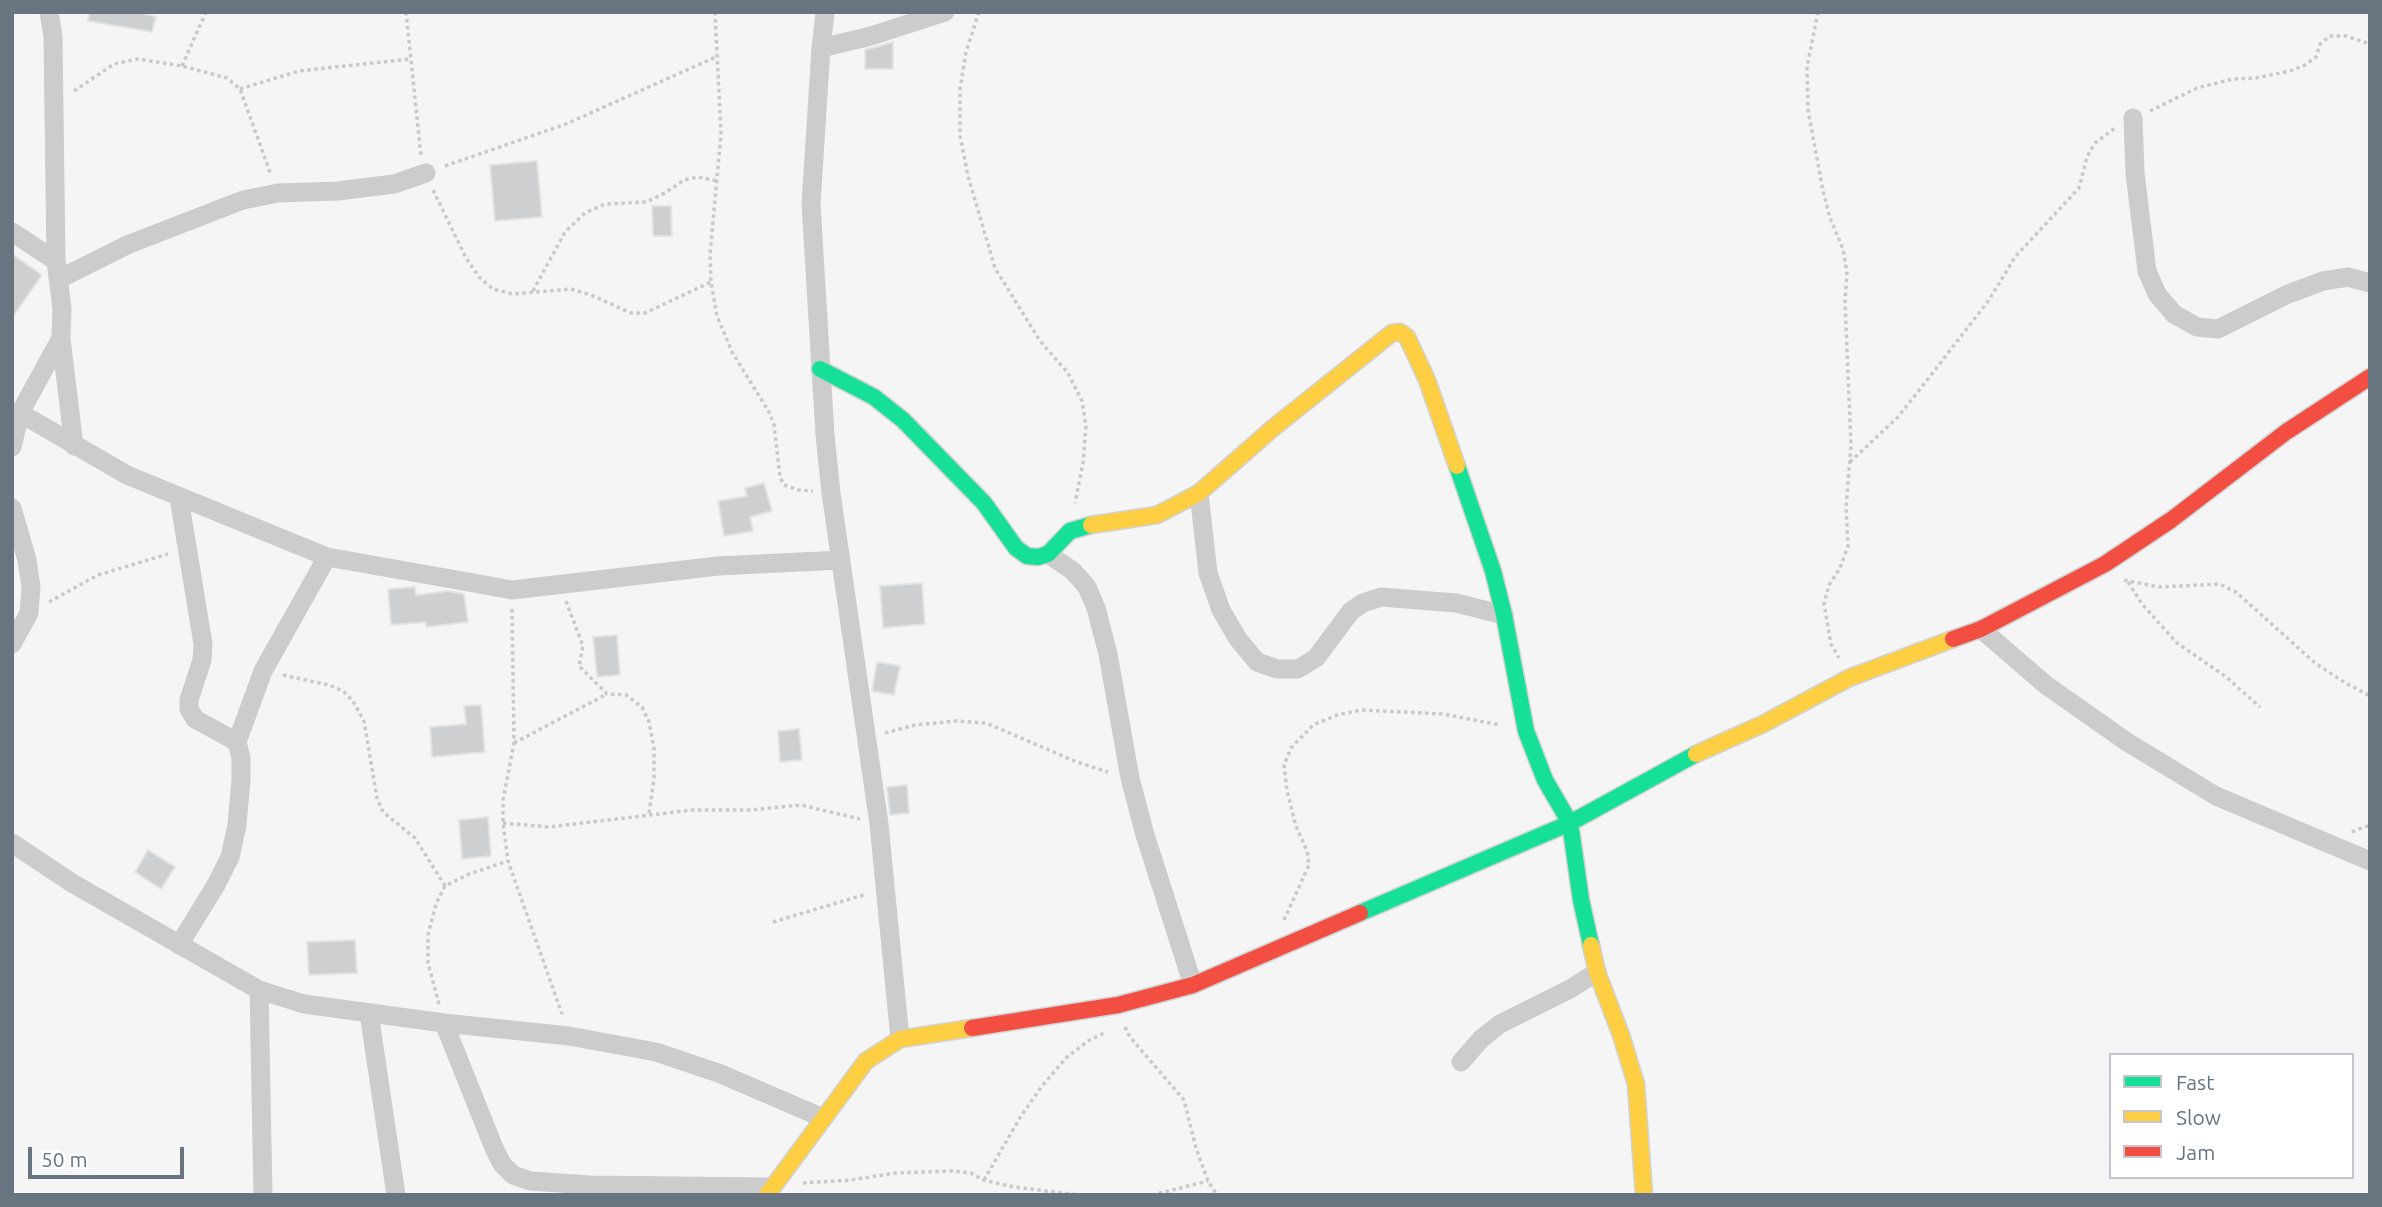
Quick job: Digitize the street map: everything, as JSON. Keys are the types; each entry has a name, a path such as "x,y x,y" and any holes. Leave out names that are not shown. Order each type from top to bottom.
{"street":[{"path":"50,12 53,36 52,105 61,338 74,446"},
{"path":"825,12 811,204 820,369 831,493 879,824 900,1039"},
{"path":"821,48 871,36 944,12"},
{"path":"2133,118 2140,231 2147,271 2157,293 2174,314 2197,327 2218,329 2288,294 2323,281 2348,277 2370,283"},
{"path":"58,270 243,200 278,193 338,191 394,184 426,173"},
{"path":"12,232 58,270"},
{"path":"820,369 874,397 903,420 984,503 1016,548 1027,556 1038,557 1048,554 1070,531 1083,526 1157,514 1199,493 1273,428 1392,333 1400,332 1407,337 1427,380 1493,571 1526,731 1545,780 1570,823 1581,900 1597,972 1636,1084 1644,1195"},
{"path":"12,447 20,413 61,338"},
{"path":"444,1023 494,1148 502,1164 513,1175 530,1181 590,1185 768,1191 866,1061 900,1039 1118,1005 1193,985 1570,823 1686,759 1763,724 1849,678 1981,629 2105,564 2171,520 2286,432 2370,377"},
{"path":"20,413 127,475 327,557 512,590 718,566 841,560"},
{"path":"1199,493 1208,573 1221,610 1238,639 1257,662 1277,669 1298,668 1316,658 1350,611 1381,597 1456,603 1504,615"},
{"path":"179,498 203,643 202,660 189,700 189,709 195,719 237,741"},
{"path":"12,508 32,587 29,613 12,644"},
{"path":"1048,554 1073,571 1087,587 1096,608 1108,654 1130,778 1145,835 1193,985"},
{"path":"179,945 230,858 237,825 241,780 241,758 237,741 263,671 327,557"},
{"path":"1981,629 2046,685 2127,742 2205,790 2370,861"},
{"path":"12,843 72,883 259,990 304,1004 569,1036 656,1052 721,1074 823,1118"},
{"path":"1461,1062 1481,1039 1500,1024 1570,989 1597,972"},
{"path":"259,990 263,1195"},
{"path":"369,1013 396,1195"}],"path":[{"path":"182,66 206,12"},
{"path":"406,12 420,151 426,173 466,258 479,277 493,289 513,294 571,289 631,313 645,313 711,282"},
{"path":"715,12 721,134 710,254 711,282 717,316 732,352 769,412 774,425 780,477 784,485 799,490 831,493"},
{"path":"979,12 966,52 960,89 960,136 968,176 995,268 1040,341 1068,373 1082,401 1086,426 1083,463 1070,531"},
{"path":"1818,12 1807,67 1808,110 1826,205 1846,260 1850,462 1846,507 1848,547 1840,568 1829,585 1824,604 1831,644 1849,678"},
{"path":"1850,462 1898,417 1989,300 2015,257 2079,188 2087,157 2105,133 2197,88 2298,68 2316,57 2320,44 2330,36 2346,36 2370,44"},
{"path":"426,173 566,124 718,56"},
{"path":"52,105 114,64 137,58 227,78 240,89 278,193"},
{"path":"240,89 299,71 410,59"},
{"path":"533,291 565,232 585,213 604,204 646,202 666,193 684,180 698,177 718,181"},
{"path":"29,613 98,575 187,548"},
{"path":"2105,564 2128,582 2159,587 2219,584 2236,592 2315,663 2370,696"},
{"path":"2128,582 2142,604 2176,643 2225,676 2260,707"},
{"path":"558,583 583,646 579,666 607,694"},
{"path":"512,590 514,743 503,800 503,823 508,861 569,1036"},
{"path":"263,671 329,685 343,691 354,701 364,721 377,798 383,811 415,838 446,886"},
{"path":"514,743 607,694 626,695 642,707 649,722 654,748 654,778 649,814"},
{"path":"1285,947 1283,923 1309,865 1287,791 1284,765 1291,748 1313,725 1337,715 1361,710 1404,711 1443,714 1526,731"},
{"path":"866,737 915,725 956,721 986,723 1077,762 1130,778"},
{"path":"503,823 549,827 692,810 750,810 801,805 879,824"},
{"path":"444,1023 428,963 428,935 436,904 446,886 469,874 508,861"},
{"path":"772,922 886,889"},
{"path":"1118,1005 1130,1037 1184,1100 1196,1148 1208,1181 1217,1195"},
{"path":"983,1180 1021,1115 1066,1058 1088,1041 1123,1023"},
{"path":"768,1191 927,1171 971,1173 983,1180 1079,1195"},
{"path":"1152,1195 1208,1181"}],"building":[{"path":"89,12 140,12 156,17 152,32 88,21"},
{"path":"893,42 893,69 865,69 865,50"},
{"path":"537,161 542,217 495,221 490,165"},
{"path":"652,206 671,206 672,236 653,236"},
{"path":"12,254 42,275 12,318"},
{"path":"764,483 772,511 750,517 753,531 724,536 718,501 747,496 745,488"},
{"path":"922,583 925,624 883,628 880,586"},
{"path":"415,587 416,595 448,591 464,594 468,622 426,627 426,622 391,625 388,589"},
{"path":"617,635 620,675 597,677 593,637"},
{"path":"877,662 900,666 894,695 872,691"},
{"path":"481,705 485,752 432,757 430,727 466,724 464,706"},
{"path":"799,729 802,760 780,762 778,731"},
{"path":"907,785 909,813 890,815 887,787"},
{"path":"488,817 491,856 462,859 459,820"},
{"path":"148,850 175,867 161,889 135,872"},
{"path":"355,940 357,973 309,975 307,942"}],"traffic: fast":[{"path":"820,369 874,397 903,420 984,503 1016,548 1027,556 1048,554 1070,531 1091,525"},
{"path":"1457,466 1493,571 1526,731 1545,780 1570,823 1581,900 1591,945"},
{"path":"1360,913 1570,823 1696,754"}],"traffic: slow":[{"path":"1091,525 1157,515 1199,493 1273,428 1392,333 1400,332 1407,337 1427,380 1457,466"},
{"path":"1696,754 1763,724 1849,678 1953,639"},
{"path":"1591,945 1597,972 1636,1084 1644,1195"},
{"path":"767,1195 866,1061 900,1039 972,1028"}],"traffic: jam":[{"path":"1953,639 1981,629 2105,564 2171,520 2286,432 2370,377"},
{"path":"972,1028 1118,1005 1193,985 1360,913"}]}
